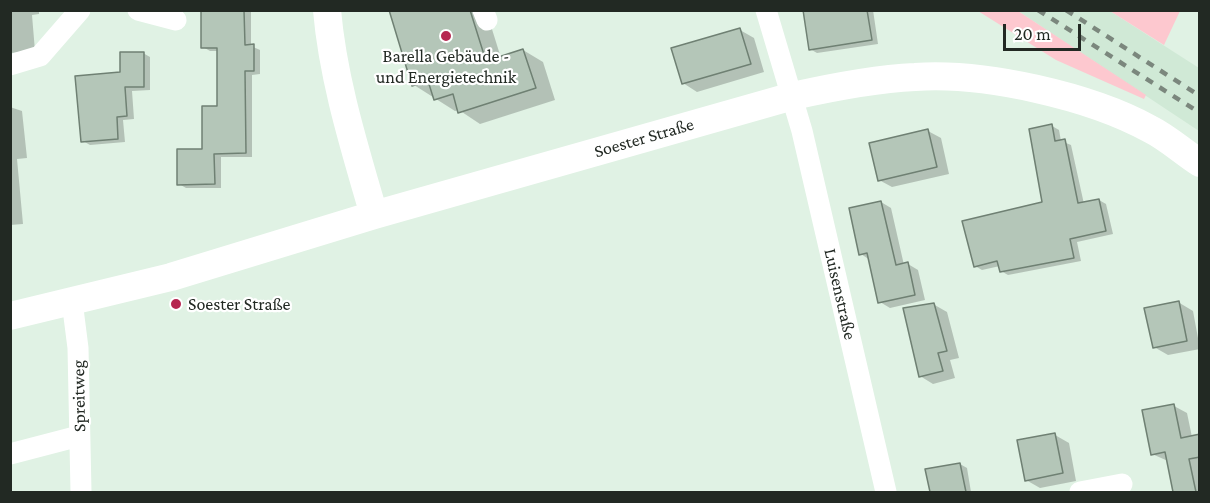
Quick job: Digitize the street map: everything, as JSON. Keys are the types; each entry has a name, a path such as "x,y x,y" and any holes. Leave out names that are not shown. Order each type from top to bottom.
{"street":[{"path":"10,65 40,56 80,10"},
{"path":"138,10 176,20"},
{"path":"327,10 329,36 349,125 374,215"},
{"path":"766,10 793,96"},
{"name":"Soester Straße","path":"10,316 171,277 374,215 793,96 847,84 917,76 989,81 1053,93 1104,109 1150,129 1200,163"},
{"name":"Luisenstraße","path":"793,96 885,492"},
{"name":"Spreitweg","path":"72,301 78,348 81,492"},
{"path":"10,454 80,435"},
{"path":"1080,492 1122,484"}],"shaded area":[{"path":"978,11 1018,11 1146,95 1144,99 1056,60"},
{"path":"1018,11 1110,11 1199,68 1199,131"},
{"path":"1110,11 1180,11 1164,45"}],"building":[{"path":"201,10 244,10 245,45 254,44 254,71 245,71 246,153 214,154 215,184 177,185 177,149 202,149 202,106 217,106 217,48 201,48"},
{"path":"389,10 470,10 486,61 523,49 536,88 458,113 453,94 434,100 428,81 412,86"},
{"path":"803,10 867,10 872,40 809,50"},
{"path":"740,28 751,64 682,84 671,48"},
{"path":"120,52 144,52 144,87 125,87 127,116 117,117 118,139 81,142 75,76 120,72"},
{"path":"1052,124 1055,141 1065,139 1078,203 1099,199 1106,231 1070,239 1074,258 1000,272 997,261 974,267 962,221 1042,202 1029,129"},
{"path":"928,129 937,167 878,181 869,143"},
{"path":"881,201 896,265 908,262 915,295 878,303 867,253 859,255 849,208"},
{"path":"1179,301 1187,341 1153,348 1144,308"},
{"path":"934,303 947,351 938,353 943,371 919,377 903,308"},
{"path":"1174,404 1181,438 1200,434 1200,457 1189,459 1196,492 1173,492 1165,452 1151,455 1142,410"},
{"path":"1055,433 1063,473 1025,481 1017,440"},
{"path":"960,463 966,492 930,492 925,469"}],"railway":[{"path":"1038,10 1200,113"},
{"path":"1066,10 1200,96"}],"place":[{"name":"Barella Gebäude - und Energietechnik","path":"446,36"},
{"name":"Soester Straße","path":"176,304"}]}
